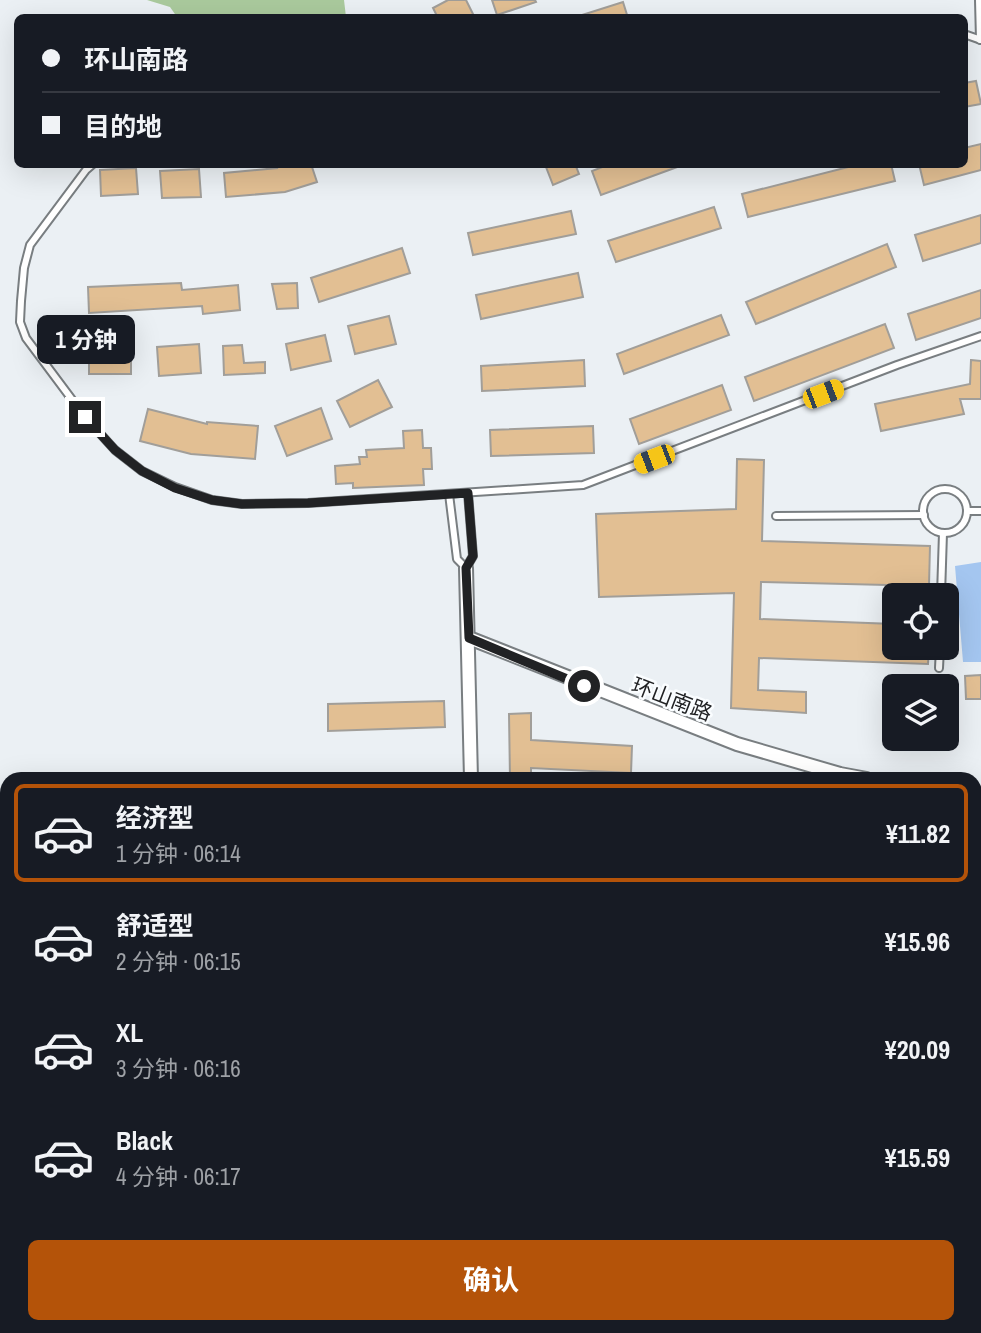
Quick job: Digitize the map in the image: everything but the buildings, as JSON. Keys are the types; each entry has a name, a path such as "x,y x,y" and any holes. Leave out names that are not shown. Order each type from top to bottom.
{"street":[{"path":"466,568 471,772"},
{"name":"环山南路","path":"469,638 558,676 737,744 833,772"}],"lane":[{"path":"979,0 981,40"},
{"path":"88,168 30,245 24,268 20,322 26,338 44,364 85,417 115,450 142,471 175,488 212,500 232,503 308,503 583,485 897,365 981,336"},
{"path":"940,490 956,491 962,496 967,511 962,525 943,533 930,527 924,515 927,499 940,490"},
{"path":"449,494 457,559 466,568 473,556 468,493"},
{"path":"967,511 981,511"},
{"path":"776,516 924,515"},
{"path":"941,583 943,533"},
{"path":"939,660 939,668"}],"green space":[{"path":"147,0 344,0 346,14 175,14 170,7"}],"water":[{"path":"981,562 981,662 963,662 959,583 956,583 955,566"}],"route":[{"path":"85,417 115,450 142,471 175,488 212,500 242,504 308,503 468,493 473,556 466,568 469,638 584,686"}]}
